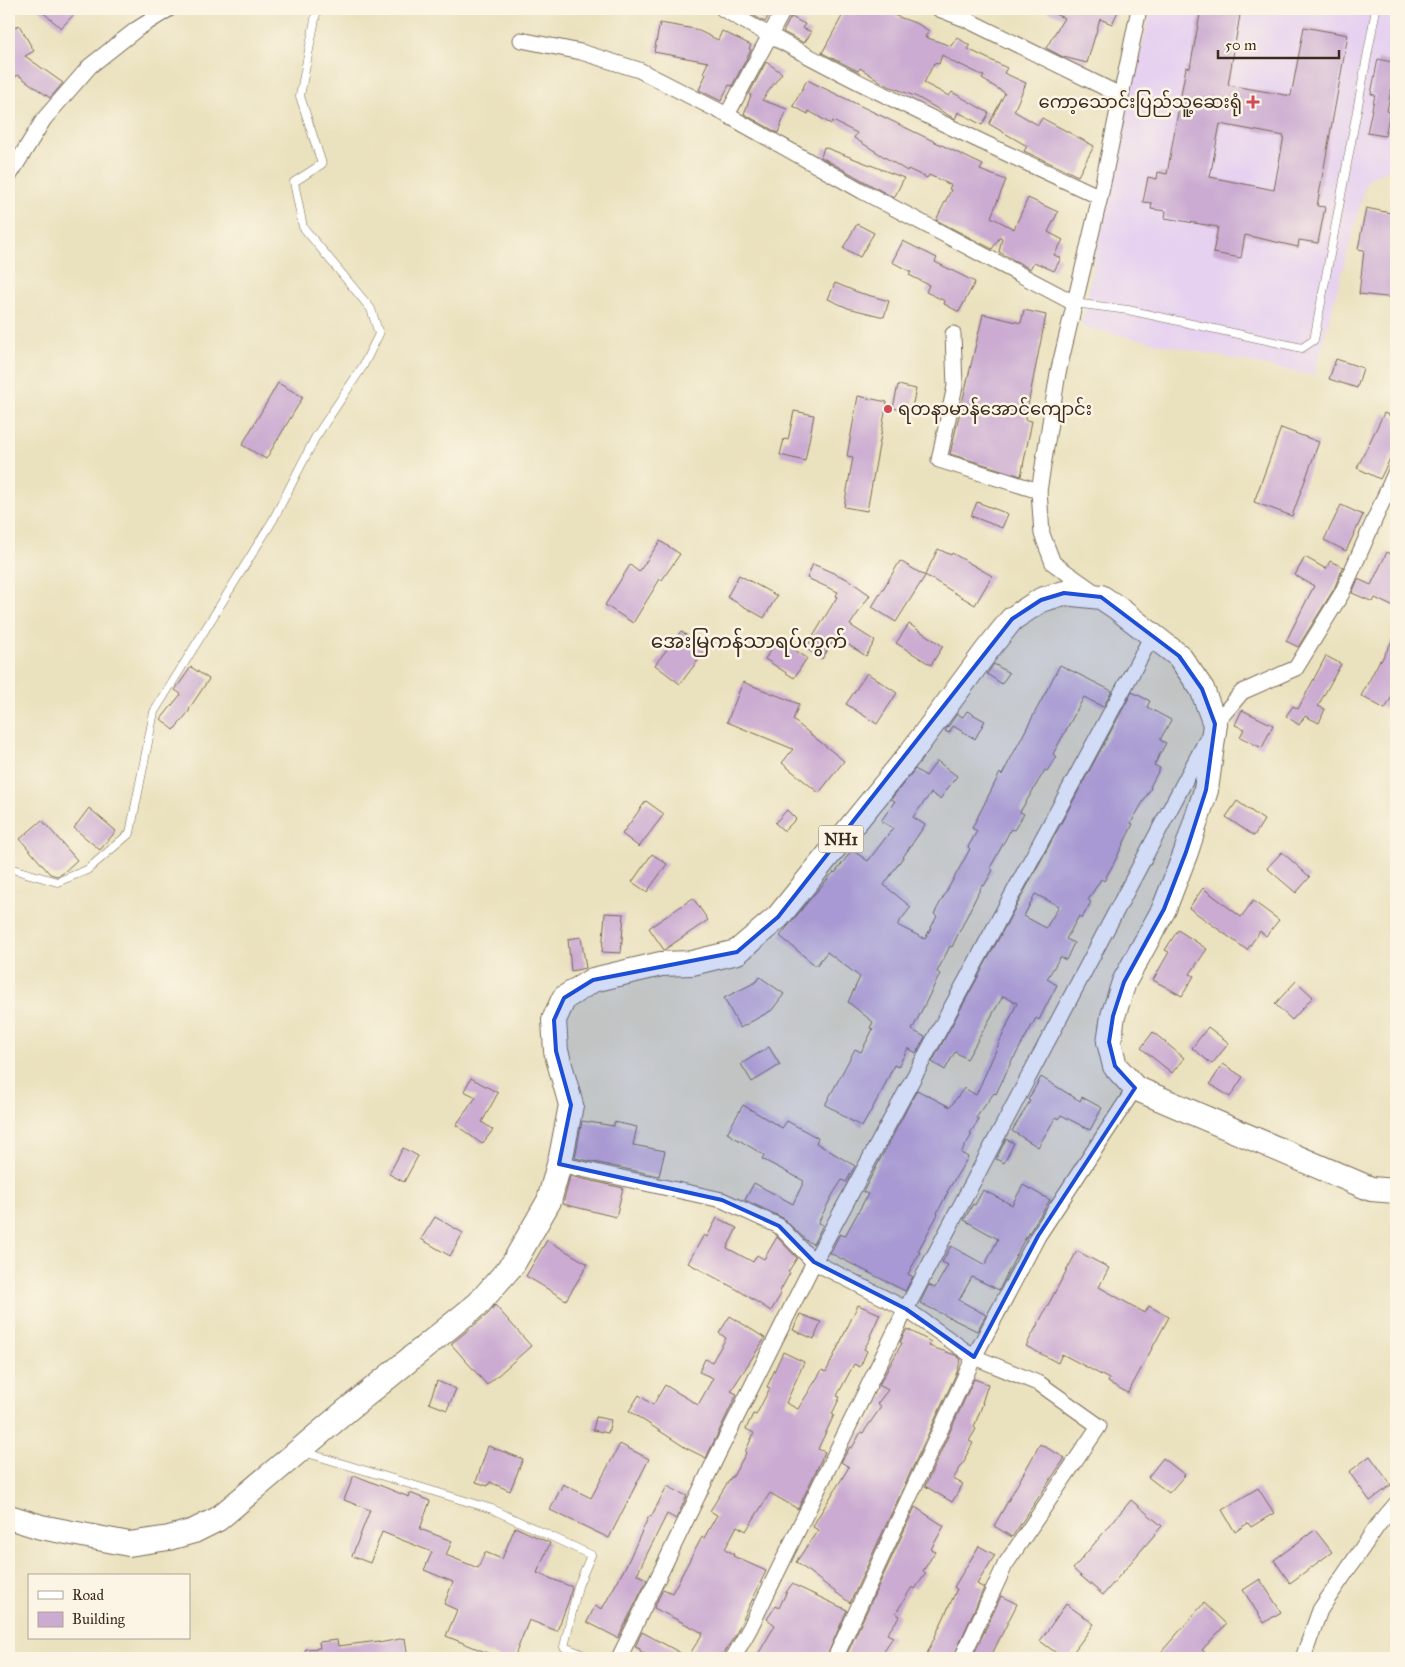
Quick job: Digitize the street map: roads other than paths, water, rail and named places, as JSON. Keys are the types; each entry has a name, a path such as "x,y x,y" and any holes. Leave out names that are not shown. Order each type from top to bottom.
{"highway":[{"name":"NH1","path":"9,1518 41,1527 129,1544 169,1538 194,1531 218,1519 346,1411 479,1303 513,1264 549,1201 559,1164 570,1105 556,1051 554,1020 564,998 593,980 661,964 692,963 737,952 778,917 911,753 1012,619 1041,600 1064,593 1101,597 1153,634 1179,656 1202,689 1215,724 1206,790 1186,852 1164,909 1124,982 1113,1016 1110,1042 1115,1066 1134,1088 1371,1189 1396,1191"}],"street":[{"path":"9,176 44,119 90,66 137,29 169,9"},
{"path":"723,9 770,36 942,124 1100,197"},
{"path":"726,115 784,9"},
{"path":"939,9 965,19 1120,95"},
{"path":"1101,597 1053,563 1042,534 1039,492 1058,373 1100,197 1139,9"},
{"path":"521,40 581,52 639,70 1074,303"},
{"path":"953,334 955,386 939,460 1039,492"},
{"path":"733,1658 750,1628 906,1309 1215,724 1242,692 1296,668 1342,593 1396,472"},
{"path":"621,1658 717,1456 814,1262 1153,634"},
{"path":"835,1658 974,1357 1038,1236 1134,1088"},
{"path":"559,1164 722,1200 779,1226 814,1262 906,1309 974,1357 1040,1384 1099,1426 1005,1565 962,1658"},
{"path":"1303,1658 1320,1610 1378,1525 1396,1504"}],"lane":[{"path":"9,868 57,882 87,870 130,833 154,712 273,520 314,438 363,366 379,334 370,309 303,227 294,182 322,164 300,96 317,9"},
{"path":"1074,303 1128,310 1302,348 1314,340 1376,9"},
{"path":"301,1450 492,1509 591,1555 578,1586 564,1646 591,1658"}],"place":[{"name":"ကော့သောင်းပြည်သူ့ဆေးရုံ","path":"1253,102"},
{"name":"ရတနာမာန်အောင်ကျောင်း","path":"888,409"}],"district":[{"name":"အေးမြကန်သာရပ်ကွက်","path":"749,641"}]}
